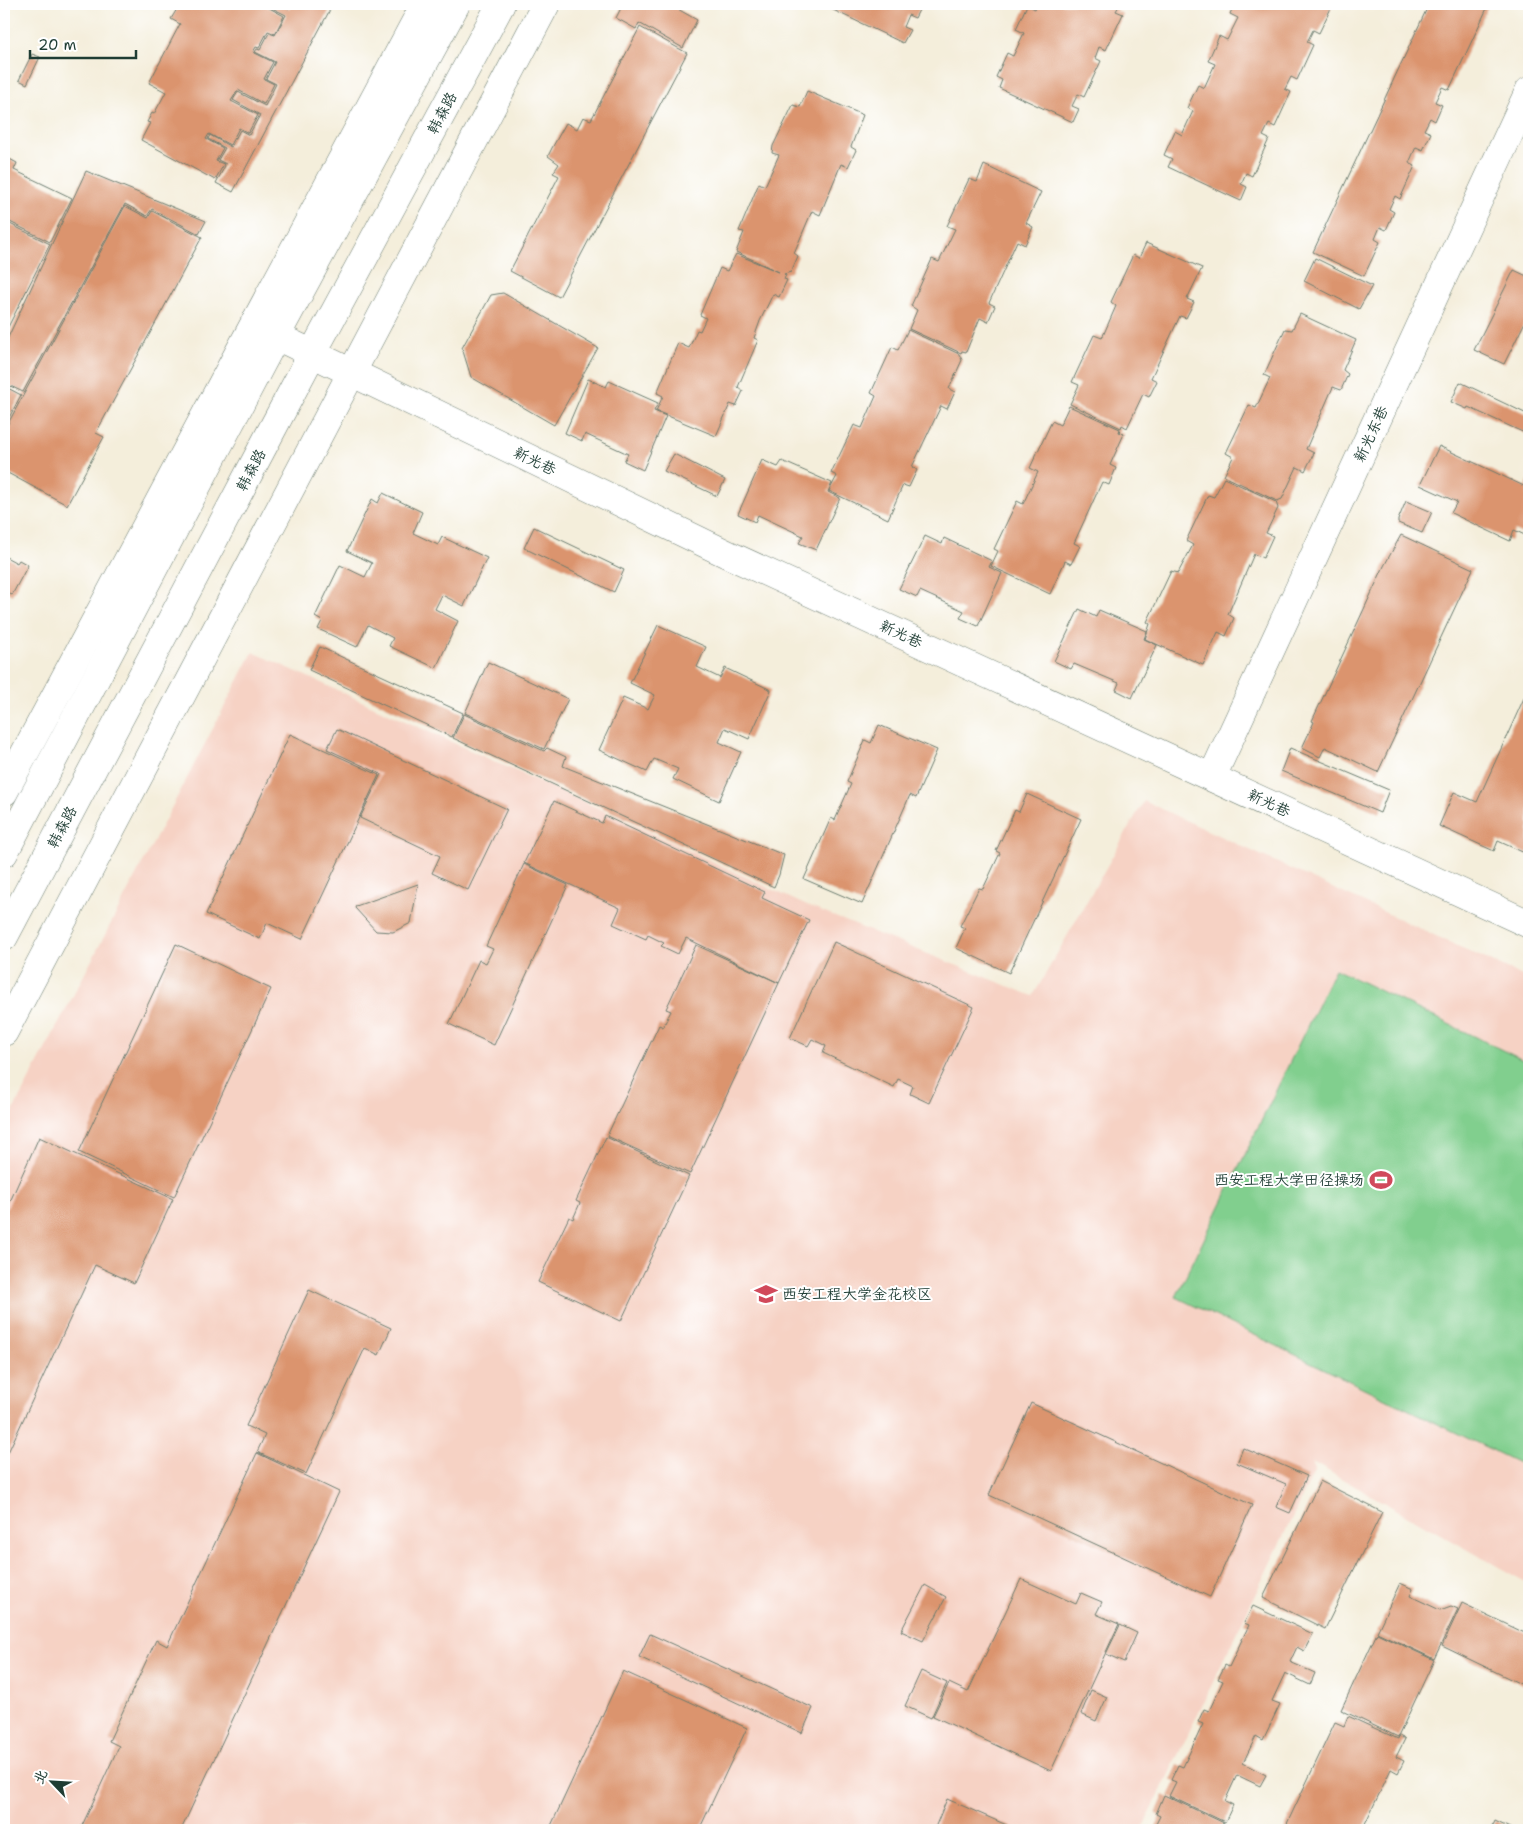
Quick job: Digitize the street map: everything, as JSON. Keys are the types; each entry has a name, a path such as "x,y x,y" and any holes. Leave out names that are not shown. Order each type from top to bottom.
{"street":[{"path":"4,792 425,4"},
{"path":"4,853 276,336 456,4"},
{"name":"韩森路","path":"4,937 312,354 501,4"},
{"path":"4,1032 546,4"},
{"name":"新光东巷","path":"1212,777 1529,91"},
{"name":"新光巷","path":"276,336 728,554 1529,924"}],"shaded area":[{"name":"西安工程大学金花校区","path":"253,652 622,819 805,905 1033,996 1144,801 1529,979 1529,1584 1312,1462 1315,1470 1142,1830 4,1830 4,1128"}],"green space":[{"name":"西安工程大学田径操场","path":"1335,969 1529,1063 1529,1468 1176,1297"}],"building":[{"path":"180,4 262,4 284,16 275,34 268,31 259,48 256,47 253,52 273,62 264,79 274,84 264,104 238,90 231,101 258,115 248,133 239,128 230,145 209,134 206,139 223,148 216,161 224,164 215,180 141,140 150,123 147,122 152,113 154,114 166,92 149,83 180,24 171,19"},
{"path":"264,4 280,4 289,9 292,4 333,4 233,192 216,183 226,164 218,160 225,148 208,139 210,135 231,147 240,130 249,135 260,115 233,100 238,92 265,106 276,84 266,79 275,62 255,52 257,49 260,50 269,33 275,35 286,15"},
{"path":"623,4 669,4 697,20 683,48 639,23 636,29 616,18"},
{"path":"833,4 922,4 915,18 908,15 903,27 910,30 903,43 831,9"},
{"path":"1038,4 1120,4 1116,11 1123,14 1106,50 1099,47 1095,58 1101,61 1084,97 1078,94 1072,106 1079,109 1073,122 999,88 1002,80 996,77 1007,53 1013,56 1024,33 1016,29 1027,5 1035,9"},
{"path":"1234,4 1333,4 1319,33 1313,30 1307,42 1313,45 1297,80 1291,77 1285,89 1291,92 1275,127 1269,124 1263,136 1269,139 1252,176 1246,173 1241,184 1247,187 1241,201 1168,167 1172,159 1164,155 1175,131 1182,135 1193,111 1187,108 1198,85 1204,88 1215,64 1208,61 1219,36 1227,40 1238,18 1230,14"},
{"path":"1429,4 1489,4 1449,90 1442,87 1435,102 1442,105 1435,121 1430,118 1424,130 1431,133 1423,150 1416,147 1409,163 1415,166 1400,199 1395,196 1389,209 1394,212 1386,230 1380,227 1375,239 1380,242 1364,276 1313,252"},
{"path":"640,27 687,53 559,297 510,271 559,176 553,173 559,164 548,156 552,148 566,123 577,129 583,117 591,120"},
{"path":"32,54 40,57 27,84 19,80"},
{"path":"807,91 863,115 851,147 856,150 848,167 841,164 820,215 812,211 794,253 798,256 791,272 784,274 786,275 784,279 787,280 779,297 773,294 760,321 754,338 758,340 738,387 743,391 736,406 730,404 716,436 656,411 663,396 657,393 678,343 689,348 697,330 700,331 706,318 700,315 720,268 727,271 736,254 779,272 736,252 744,232 739,231 759,183 765,186 779,155 772,153 773,146 793,105 800,107"},
{"path":"4,156 17,163 14,170 72,198 50,242 4,219"},
{"path":"984,165 1041,192 1026,223 1033,227 1025,245 1017,241 989,303 995,306 988,322 980,318 966,352 962,351 961,353 909,329 917,310 911,306 932,259 939,262 955,229 947,226 969,179 977,182"},
{"path":"86,171 206,221 199,234 152,209 147,216 125,204 23,392 4,383 4,346"},
{"path":"125,206 148,218 152,211 202,237 96,433 104,437 67,505 4,471 4,431"},
{"path":"4,221 50,244 4,335"},
{"path":"1146,243 1202,268 1187,299 1194,302 1186,318 1180,316 1151,378 1157,381 1149,397 1143,394 1127,428 1122,425 1121,428 1070,404 1079,385 1072,382 1094,335 1102,338 1116,306 1111,302 1133,255 1139,258"},
{"path":"1315,258 1372,286 1359,309 1304,281"},
{"path":"1514,270 1529,277 1529,314 1504,364 1474,350"},
{"path":"503,293 598,348 554,425 471,377 462,348 491,295"},
{"path":"1300,314 1356,340 1343,370 1348,374 1341,390 1333,387 1306,449 1314,453 1305,471 1297,467 1282,499 1277,501 1224,476 1233,457 1226,453 1249,405 1256,408 1270,378 1264,375 1285,329 1292,330"},
{"path":"908,330 959,354 962,360 949,389 955,392 947,409 941,406 912,467 917,470 909,487 903,485 888,519 829,491 837,476 831,473 854,425 862,428 876,396 871,393 892,347 898,350"},
{"path":"588,379 606,387 609,381 658,403 654,411 666,416 643,470 624,461 628,454 585,434 582,441 565,433"},
{"path":"1460,382 1529,415 1529,435 1468,407 1467,409 1451,402"},
{"path":"4,386 21,395 4,427"},
{"path":"1069,406 1120,429 1119,432 1124,434 1110,465 1116,468 1109,485 1102,482 1074,543 1080,546 1071,564 1065,561 1050,594 991,566 998,551 994,549 1017,501 1023,504 1038,472 1030,468 1052,421 1060,425"},
{"path":"1439,446 1526,487 1529,479 1529,537 1514,530 1510,541 1451,513 1457,502 1420,485"},
{"path":"674,454 725,480 717,496 664,471"},
{"path":"762,460 778,467 782,461 832,483 828,492 840,498 816,550 799,543 803,536 758,515 755,522 738,514"},
{"path":"1224,478 1276,502 1278,508 1266,533 1273,536 1263,558 1254,554 1228,614 1234,618 1226,636 1218,632 1203,665 1145,639 1150,624 1147,622 1171,571 1178,573 1193,545 1186,541 1208,495 1214,497"},
{"path":"383,493 422,512 413,533 438,545 442,537 487,558 464,606 442,595 435,609 458,621 436,668 389,646 393,638 368,625 357,647 318,629 322,621 315,617 340,565 365,577 372,563 347,551 372,499 378,503"},
{"path":"1406,501 1432,512 1422,533 1398,523"},
{"path":"534,527 624,570 614,592 524,548"},
{"path":"1401,535 1473,569 1378,772 1325,747 1320,757 1302,748 1314,722 1312,721 1384,566"},
{"path":"925,536 942,544 944,538 992,561 989,567 1002,573 978,626 960,618 964,611 920,591 917,597 899,589"},
{"path":"4,556 17,563 19,560 28,565 12,595 4,590"},
{"path":"1079,609 1096,617 1099,610 1147,631 1144,639 1157,645 1132,698 1116,690 1119,683 1074,664 1071,669 1054,661"},
{"path":"658,625 706,647 697,667 720,678 725,668 771,690 749,739 725,728 719,742 741,752 719,801 673,779 678,769 654,759 647,772 599,750 623,698 648,709 655,695 630,683"},
{"path":"320,647 463,713 452,737 309,670"},
{"path":"488,662 568,699 544,749 465,713"},
{"path":"1529,687 1529,850 1527,854 1498,841 1494,851 1439,826 1454,792 1477,802"},
{"path":"464,714 544,751 547,748 566,757 563,766 784,855 774,887 453,738"},
{"path":"879,725 937,750 916,798 910,795 862,904 804,879 831,818 835,820 851,784 847,782 865,740 871,743"},
{"path":"337,729 507,809 468,890 432,873 440,856 360,818 381,774 327,749"},
{"path":"290,734 379,775 302,939 267,923 260,939 206,914"},
{"path":"1290,748 1389,790 1380,813 1281,771"},
{"path":"1027,794 1081,819 1009,973 956,948 965,928 960,926 979,888 983,889 1000,853 996,851 1015,810 1019,812"},
{"path":"554,801 602,823 605,816 765,892 762,898 809,920 779,983 686,938 678,954 661,946 664,943 648,935 646,939 613,924 620,908 524,863"},
{"path":"524,864 568,885 494,1045 449,1024 479,960 486,963 493,949 486,946"},
{"path":"418,884 411,923 393,932 376,931 355,908 356,906"},
{"path":"834,942 974,1007 929,1103 910,1094 913,1086 898,1079 894,1087 823,1053 826,1046 812,1039 808,1046 790,1038"},
{"path":"176,944 271,989 174,1197 79,1152"},
{"path":"696,945 779,983 690,1174 607,1136 659,1025 663,1027 671,1011 666,1009"},
{"path":"39,1137 173,1199 134,1283 95,1265 4,1461 4,1215"},
{"path":"606,1137 689,1176 621,1321 538,1282 569,1217 573,1219 580,1203 576,1201"},
{"path":"309,1290 391,1328 379,1355 365,1348 306,1474 257,1452 265,1435 246,1426"},
{"path":"1031,1403 1252,1505 1210,1597 989,1495"},
{"path":"1243,1448 1307,1476 1290,1513 1276,1507 1286,1484 1237,1463"},
{"path":"257,1453 339,1492 181,1830 80,1830 119,1746 109,1741 156,1640 167,1646"},
{"path":"1320,1481 1382,1512 1325,1629 1263,1598"},
{"path":"1021,1579 1076,1604 1081,1593 1102,1602 1096,1614 1119,1624 1051,1771 933,1716 949,1683 968,1692"},
{"path":"1400,1583 1413,1589 1410,1596 1440,1610 1451,1606 1458,1609 1434,1659 1377,1632"},
{"path":"925,1585 946,1597 923,1641 901,1631"},
{"path":"1462,1603 1529,1635 1529,1688 1442,1646"},
{"path":"1253,1606 1313,1634 1304,1651 1297,1647 1290,1662 1315,1673 1310,1685 1285,1673 1272,1701 1280,1704 1263,1740 1256,1736 1243,1763 1266,1775 1260,1786 1237,1775 1225,1801 1233,1805 1225,1822 1169,1796 1176,1782 1171,1780 1178,1765 1183,1767 1203,1724 1198,1722 1204,1709 1209,1711 1223,1681 1218,1679 1225,1665 1229,1667 1249,1625 1244,1623"},
{"path":"1120,1625 1137,1633 1124,1662 1106,1654"},
{"path":"1377,1633 1434,1660 1398,1737 1341,1710"},
{"path":"650,1634 813,1708 802,1733 639,1657"},
{"path":"623,1671 747,1728 699,1830 549,1830"},
{"path":"921,1671 947,1683 931,1718 905,1706"},
{"path":"1091,1690 1107,1697 1096,1721 1081,1714"},
{"path":"1348,1716 1398,1739 1399,1736 1405,1739 1396,1757 1404,1761 1398,1773 1391,1769 1362,1830 1284,1830 1335,1722 1344,1726"},
{"path":"1164,1795 1224,1823 1221,1830 1153,1830 1160,1816 1156,1814"},
{"path":"947,1799 1018,1830 934,1830"},
{"path":"1495,1821 1514,1830 1491,1830"}],"place":[{"name":"西安工程大学田径操场","path":"1381,1180"},
{"name":"西安工程大学金花校区","path":"766,1294"}]}
